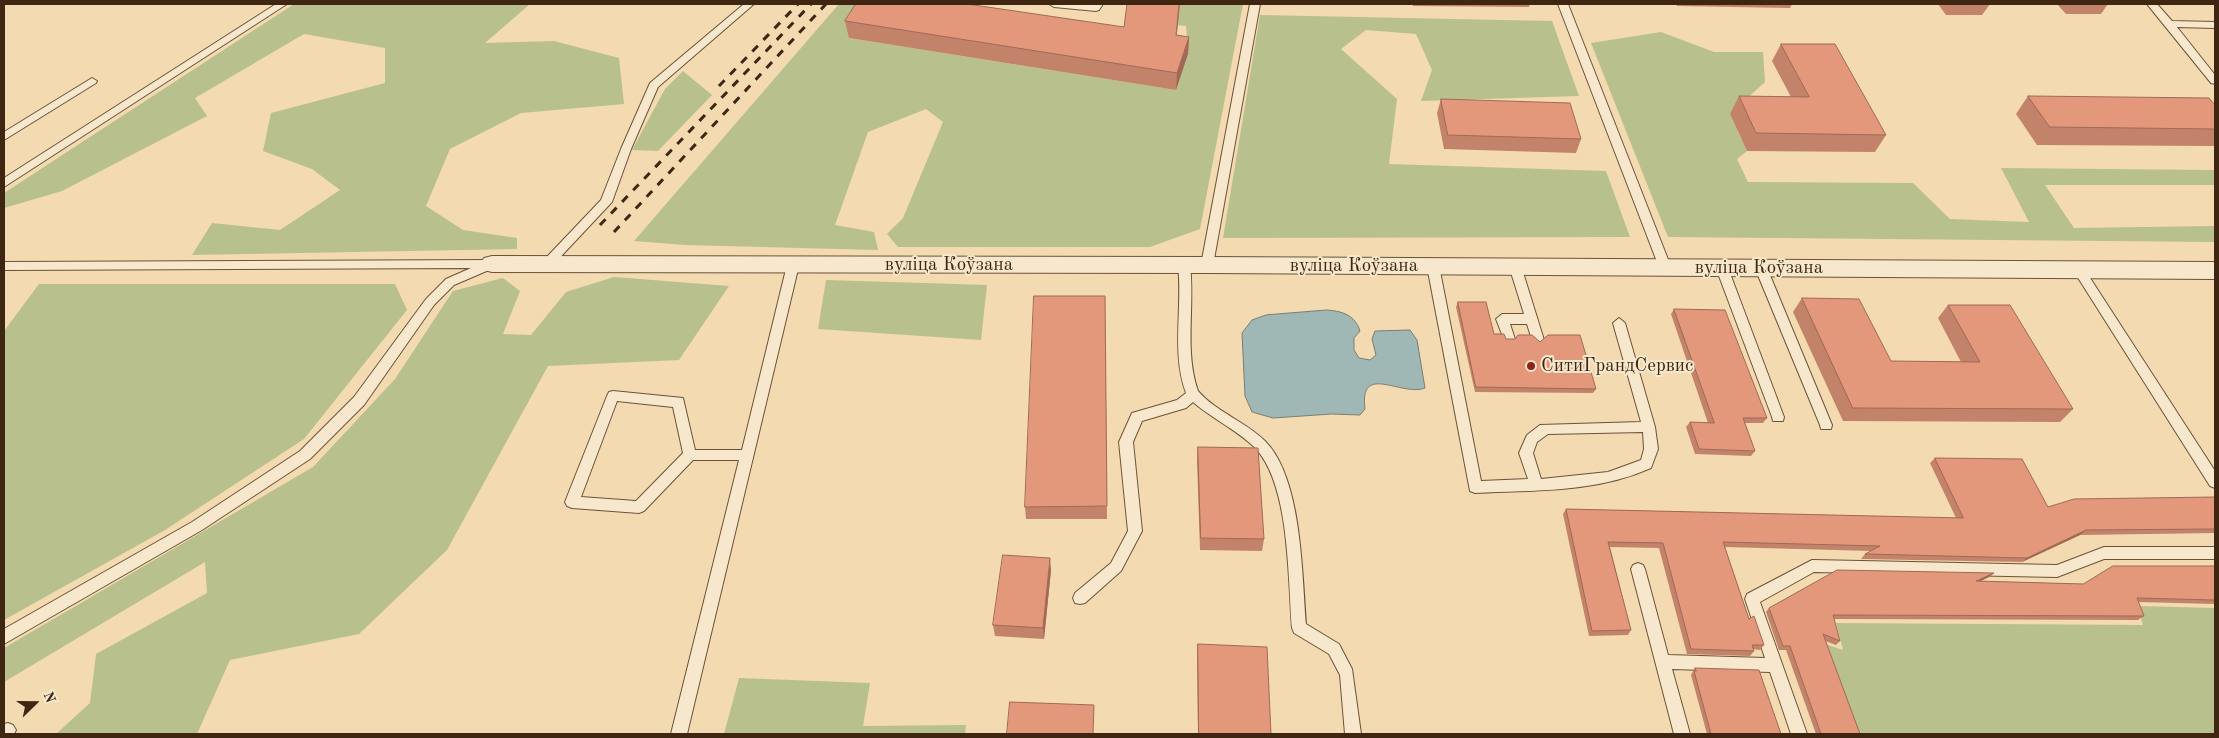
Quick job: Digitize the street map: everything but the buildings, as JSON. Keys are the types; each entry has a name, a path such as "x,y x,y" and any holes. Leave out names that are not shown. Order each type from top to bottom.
{"street":[{"name":"вуліца Коўзана","path":"492,264 1515,266 2215,271"}],"lane":[{"path":"4,183 282,4"},
{"path":"547,264 606,202 626,149 654,85 749,4"},
{"path":"1054,4 1096,8 1098,4"},
{"path":"1255,4 1196,265 1188,284 1186,373 1193,395 1262,446 1280,472 1287,498 1299,628 1334,650 1343,666 1347,674 1354,734"},
{"path":"1563,4 1665,267"},
{"path":"2152,4 2215,81"},
{"path":"2168,24 2215,25"},
{"path":"4,137 92,81"},
{"path":"4,266 492,264"},
{"path":"4,637 197,526 305,455 359,401 430,302 450,282 492,264"},
{"path":"679,734 793,265"},
{"path":"1433,266 1475,487 1608,479 1634,471 1646,464 1651,449 1649,427 1619,323"},
{"path":"1515,266 1538,340"},
{"path":"1722,268 1778,417"},
{"path":"1761,268 1826,425"},
{"path":"2079,270 2215,482"},
{"path":"1509,339 1502,319 1532,319"},
{"path":"1080,598 1116,567 1135,531 1126,442 1137,417 1182,404 1193,395"},
{"path":"690,455 678,402 614,396 572,502 639,507 690,455 747,456"},
{"path":"1536,483 1526,454 1532,439 1546,430 1649,427"},
{"path":"1799,734 1752,599 1812,566 2057,571 2104,553 2215,553"},
{"path":"1638,569 1682,734"},
{"path":"1662,662 1775,665"}],"green space":[{"path":"294,4 530,4 485,43 554,41 619,58 624,104 521,113 450,149 426,206 463,230 517,238 517,249 192,255 212,223 280,230 340,190 312,169 263,151 271,113 385,83 385,48 304,34 195,98 207,116 62,191 4,208 4,193"},
{"path":"839,4 871,4 849,38 1176,90 1188,54 1186,26 1177,25 1180,4 1243,4 1200,229 1150,247 898,247 887,234 903,218 943,122 926,109 868,132 835,225 874,232 878,250 685,245 634,241"},
{"path":"1260,15 1552,21 1579,96 1421,101 1432,70 1416,34 1366,30 1341,49 1397,99 1389,164 1606,171 1630,237 1223,238"},
{"path":"1661,32 1714,52 1763,52 1765,82 1730,114 1747,151 1737,159 1748,182 1913,183 1950,219 2029,222 2001,168 2215,170 2215,185 2045,185 2074,228 2215,226 2215,242 1668,237 1591,43"},
{"path":"683,71 712,95 658,151 632,150 665,89"},
{"path":"614,277 729,286 679,360 548,366 447,550 359,634 230,660 197,734 56,734 90,703 96,654 207,593 205,562 4,682 4,648 313,467 395,379 453,291 503,278 520,291 503,334 531,335 566,292"},
{"path":"826,280 987,285 981,340 818,329"},
{"path":"39,284 395,284 407,310 304,439 165,530 4,620 4,331"},
{"path":"2137,606 2215,608 2215,734 1859,734 1825,644 1843,650 1836,623 2143,625"},
{"path":"739,678 870,683 863,726 966,725 965,734 724,734"}],"water":[{"path":"1327,310 1338,311 1355,321 1360,331 1354,338 1354,350 1359,358 1370,360 1376,355 1372,339 1375,331 1410,330 1417,340 1425,388 1415,390 1375,384 1368,387 1365,395 1365,409 1360,415 1332,414 1273,418 1252,412 1245,396 1242,333 1252,320 1266,315"}],"railway":[{"path":"719,86 798,4"},
{"path":"600,225 811,4"},
{"path":"614,232 826,4"}],"place":[{"name":"СитиГрандСервис","path":"1531,366"}]}
